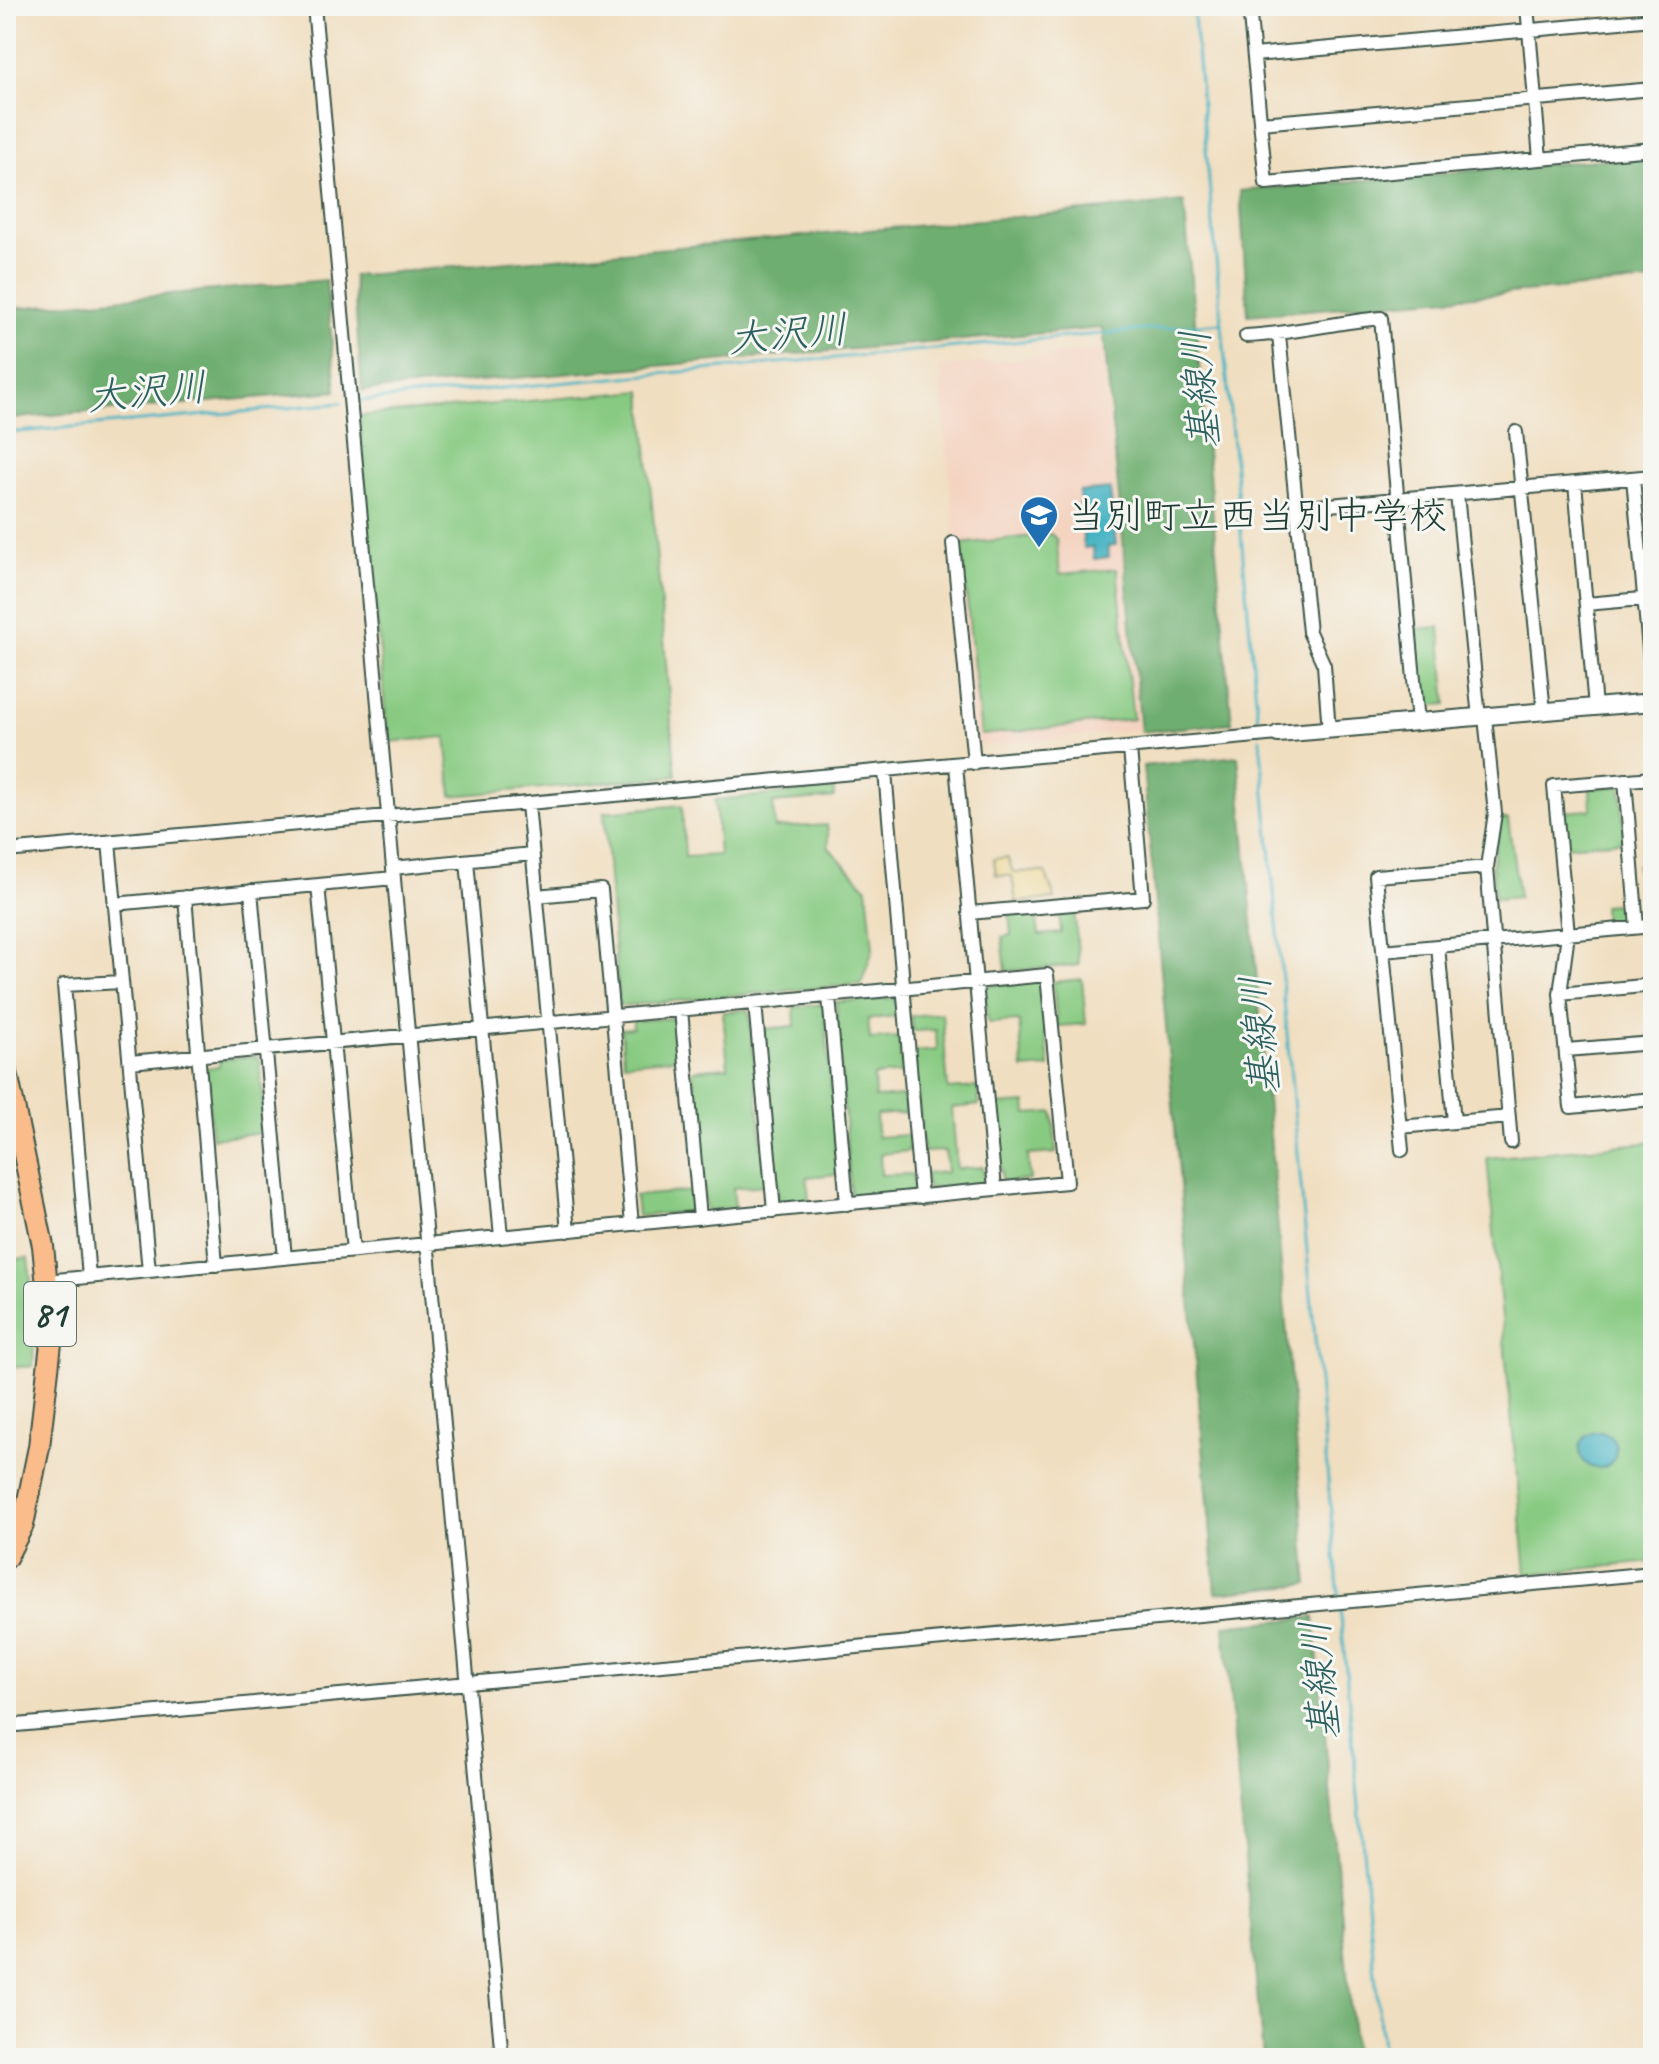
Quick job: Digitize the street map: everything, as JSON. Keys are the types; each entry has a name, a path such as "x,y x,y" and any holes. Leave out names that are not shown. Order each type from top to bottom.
{"main road":[{"name":"81","path":"6,1068 43,1246 52,1335 46,1411 23,1525 6,1558"}],"street":[{"path":"314,6 502,2058"},
{"path":"1249,6 1266,183 1653,149"},
{"path":"1527,6 1540,159"},
{"path":"1254,55 1653,19"},
{"path":"1260,123 1653,89"},
{"path":"1246,336 1279,335 1333,322 1381,318 1418,723"},
{"path":"1279,335 1309,632 1324,665 1329,731"},
{"path":"1516,432 1544,712"},
{"path":"1296,508 1653,476"},
{"path":"1633,478 1649,598 1653,692"},
{"path":"1575,483 1595,707"},
{"path":"1457,494 1495,813 1487,867 1511,1142"},
{"path":"953,543 974,763"},
{"path":"1586,604 1649,598"},
{"path":"6,851 1238,737 1653,702"},
{"path":"969,913 1143,898 1130,749"},
{"path":"956,765 995,1189"},
{"path":"885,771 901,989 921,1197"},
{"path":"1653,778 1554,786 1568,934 1560,994 1571,1107 1653,1099"},
{"path":"1625,780 1637,927"},
{"path":"528,804 568,1231"},
{"path":"109,842 149,1271"},
{"path":"114,904 318,885 532,854"},
{"path":"467,861 501,1237"},
{"path":"1402,1150 1376,876 1487,867"},
{"path":"318,885 353,1251"},
{"path":"536,896 601,890 632,1224"},
{"path":"251,891 285,1258"},
{"path":"185,897 216,1265"},
{"path":"1383,951 1653,926"},
{"path":"1438,946 1454,1122"},
{"path":"46,1281 1067,1182 1047,975 130,1062"},
{"path":"89,1277 64,985 122,982"},
{"path":"1560,994 1653,985"},
{"path":"829,996 847,1204"},
{"path":"755,1003 774,1211"},
{"path":"681,1010 700,1218"},
{"path":"1566,1050 1653,1043"},
{"path":"1400,1127 1509,1117"},
{"path":"6,1726 1653,1573"}],"shaded area":[{"name":"当別町立西当別中学校","path":"1102,350 1139,730 975,747 939,367"}],"green space":[{"path":"1653,155 1653,281 1248,315 1240,191"},
{"path":"1184,202 1232,723 1141,732 1103,328 362,391 353,276"},
{"path":"326,280 336,391 6,419 6,309"},
{"path":"642,391 676,776 452,796 446,737 388,742 359,416"},
{"path":"1051,534 1056,539 1060,574 1117,569 1133,719 981,735 961,544"},
{"path":"1440,627 1447,704 1421,706 1414,629"},
{"path":"1238,756 1308,1584 1216,1593 1143,766"},
{"path":"1621,786 1625,841 1565,846 1562,812 1591,810 1590,788"},
{"path":"834,789 834,798 773,803 775,828 827,825 829,848 867,888 873,949 861,984 619,1006 604,812 682,805 685,857 719,855 715,800"},
{"path":"1500,819 1508,819 1519,897 1495,899 1492,866"},
{"path":"1653,864 1653,917 1642,918 1637,865"},
{"path":"1630,903 1630,916 1626,922 1604,923 1603,905"},
{"path":"1074,908 1079,965 1006,971 1002,937 1011,935 1009,913 1036,911 1039,935 1061,933 1059,910"},
{"path":"1082,979 1086,1024 1057,1026 1053,982"},
{"path":"1041,981 1049,1067 1023,1069 1019,1021 988,1023 985,986"},
{"path":"895,998 897,1016 868,1019 870,1039 899,1037 902,1073 874,1076 875,1098 904,1096 906,1113 876,1115 877,1137 908,1135 909,1151 880,1154 881,1175 912,1174 914,1192 851,1197 836,1002"},
{"path":"824,1004 838,1174 807,1177 809,1201 779,1203 764,1029 795,1026 794,1007"},
{"path":"749,1010 766,1185 733,1188 735,1208 706,1211 693,1070 728,1067 723,1012"},
{"path":"942,1013 948,1089 978,1087 979,1105 952,1108 957,1169 983,1167 985,1183 927,1189 925,1174 947,1172 945,1151 923,1152 914,1052 937,1050 936,1030 912,1031 911,1016"},
{"path":"673,1018 676,1021 680,1058 624,1063 621,1029 633,1028 633,1021"},
{"path":"256,1056 259,1059 266,1132 212,1138 205,1068 219,1066 219,1060"},
{"path":"1026,1103 1027,1114 1053,1112 1056,1153 1028,1155 1030,1180 1002,1182 996,1105"},
{"path":"1653,1142 1653,1562 1526,1574 1487,1158"},
{"path":"693,1191 694,1211 637,1216 635,1196"},
{"path":"28,1258 35,1314 33,1366 6,1368 6,1260"},
{"path":"1314,1617 1355,2058 1263,2058 1224,1626"}],"sand":[{"path":"1007,857 1013,872 1045,872 1055,899 1016,902 1012,876 996,875 994,859"}],"water":[{"path":"1110,489 1116,545 1108,546 1109,557 1094,559 1093,547 1084,548 1079,492"},
{"path":"1598,1432 1611,1437 1616,1450 1611,1463 1598,1468 1585,1463 1580,1450 1585,1437"}],"waterway":[{"name":"基線川","path":"1193,6 1259,732"},
{"name":"大沢川","path":"359,401 1222,323"},
{"name":"大沢川","path":"6,433 341,403"},
{"name":"基線川","path":"1260,739 1339,1600"},
{"name":"基線川","path":"1340,1608 1383,2058"}],"place":[{"name":"当別町立西当別中学校","path":"1039,549"}]}
